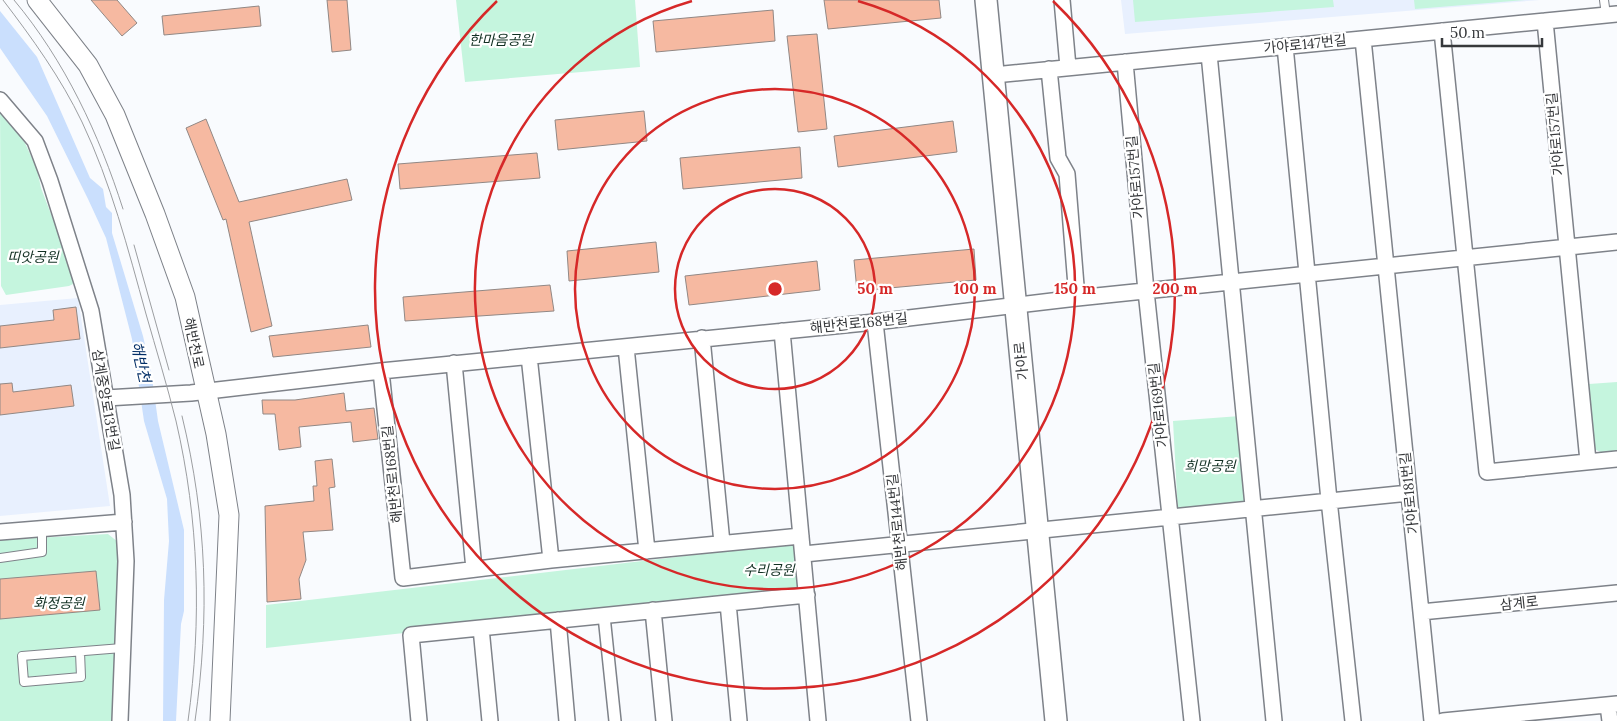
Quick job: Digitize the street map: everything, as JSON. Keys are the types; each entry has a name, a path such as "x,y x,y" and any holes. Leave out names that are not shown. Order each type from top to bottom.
{"main road":[{"name":"가야로","path":"986,0 1056,721"}],"street":[{"name":"해반천로","path":"37,0 88,64 115,115 155,214 185,297 198,392 216,434 228,515 220,721"},
{"path":"1062,0 1068,68"},
{"name":"가야로147번길","path":"994,74 1611,15"},
{"name":"가야로157번길","path":"1545,21 1588,461"},
{"path":"1442,31 1487,472 1588,461 1617,460"},
{"path":"1363,39 1385,266"},
{"path":"1285,46 1306,274 1353,721"},
{"path":"1209,54 1274,721"},
{"name":"가야로157번길","path":"1125,62 1146,291"},
{"path":"1049,69 1058,158 1066,174 1076,298"},
{"name":"삼계중앙로13번길","path":"0,100 35,142 50,181 91,311 122,495 124,522 126,561 120,721"},
{"path":"1015,305 1617,242"},
{"name":"가야로181번길","path":"1385,266 1432,721"},
{"name":"가야로169번길","path":"1146,291 1171,519"},
{"name":"해반천로168번길","path":"106,398 198,392 382,370 875,322 1015,305"},
{"name":"해반천로144번길","path":"875,322 919,721"},
{"path":"782,331 818,721"},
{"path":"702,338 722,543"},
{"path":"626,347 647,551"},
{"path":"529,356 551,560"},
{"path":"454,364 474,570 551,560 801,536"},
{"name":"해반천로168번길","path":"382,370 403,578 474,570"},
{"path":"804,554 1038,529 1171,519 1253,508 1409,493"},
{"path":"1171,519 1192,721"},
{"path":"0,532 124,522"},
{"name":"삼계로","path":"1421,612 1617,593"},
{"path":"419,721 411,635 807,595"},
{"path":"728,603 739,721"},
{"path":"653,610 664,721"},
{"path":"604,616 615,721"},
{"path":"558,620 567,721"},
{"path":"481,628 490,721"},
{"path":"1443,721 1613,705 1610,721"}],"lane":[{"path":"1604,0 1611,15"},
{"path":"0,558 42,552 42,528"},
{"path":"80,652 81,677 24,682 22,656 122,648"}],"shaded area":[{"path":"1121,0 1540,0 1125,34"},
{"path":"78,298 110,506 0,516 0,305"}],"green space":[{"name":"한마음공원","path":"456,0 635,0 640,67 465,82"},
{"path":"1133,0 1333,0 1334,7 1135,22"},
{"path":"1414,0 1525,0 1415,9"},
{"name":"띠앗공원","path":"0,106 25,143 37,169 41,188 77,282 69,286 6,295 1,286"},
{"path":"1617,382 1617,456 1609,456 1594,449 1589,384"},
{"name":"희망공원","path":"1240,416 1248,506 1178,514 1173,421"},
{"name":"화정공원","path":"108,534 118,542 119,593 112,721 0,721 0,540"},
{"name":"수리공원","path":"795,543 799,590 266,648 266,605"}],"water":[{"name":"해반천","path":"0,11 37,57 90,178 103,189 106,207 112,213 112,233 143,336 151,371 158,421 184,530 184,611 181,624 176,721 163,721 164,600 169,541 167,499 144,421 132,339 106,238 47,116 0,48"}],"building":[{"path":"91,0 117,0 137,23 122,36"},
{"path":"327,0 347,0 351,50 332,52"},
{"path":"824,0 939,0 941,18 828,29"},
{"path":"259,6 261,26 164,35 162,16"},
{"path":"773,10 775,41 656,52 653,21"},
{"path":"817,34 827,129 798,132 787,36"},
{"path":"644,111 647,141 558,150 555,120"},
{"path":"206,119 239,202 347,179 352,200 249,222 272,326 251,332 226,219 223,220 186,128"},
{"path":"953,121 957,152 838,167 834,136"},
{"path":"800,147 802,178 683,189 680,158"},
{"path":"537,153 540,178 400,189 398,164"},
{"path":"656,242 659,272 569,281 567,251"},
{"path":"974,249 976,280 857,291 854,260"},
{"path":"817,261 820,290 689,305 685,276"},
{"path":"550,285 554,311 405,321 403,297"},
{"path":"76,307 80,339 0,348 0,326 54,320 53,310"},
{"path":"368,325 371,347 273,357 269,336"},
{"path":"12,383 13,392 71,385 74,406 0,415 0,384"},
{"path":"344,393 346,411 374,408 378,439 353,442 351,422 299,427 301,447 279,450 275,414 263,414 262,400 295,400"},
{"path":"332,459 335,487 329,488 333,530 303,532 306,560 299,579 301,599 267,602 265,506 314,501 313,486 317,486 315,461"},
{"path":"96,571 100,610 0,619 0,579"}],"tram line":[{"path":"3,0 55,74 74,106 92,145 118,217 173,408 190,495 196,570 195,645 188,721"},
{"path":"14,0 49,48 79,99 103,153 123,209"},
{"path":"134,245 169,370"},
{"path":"182,416 197,492 204,568 203,644 195,721"}]}
